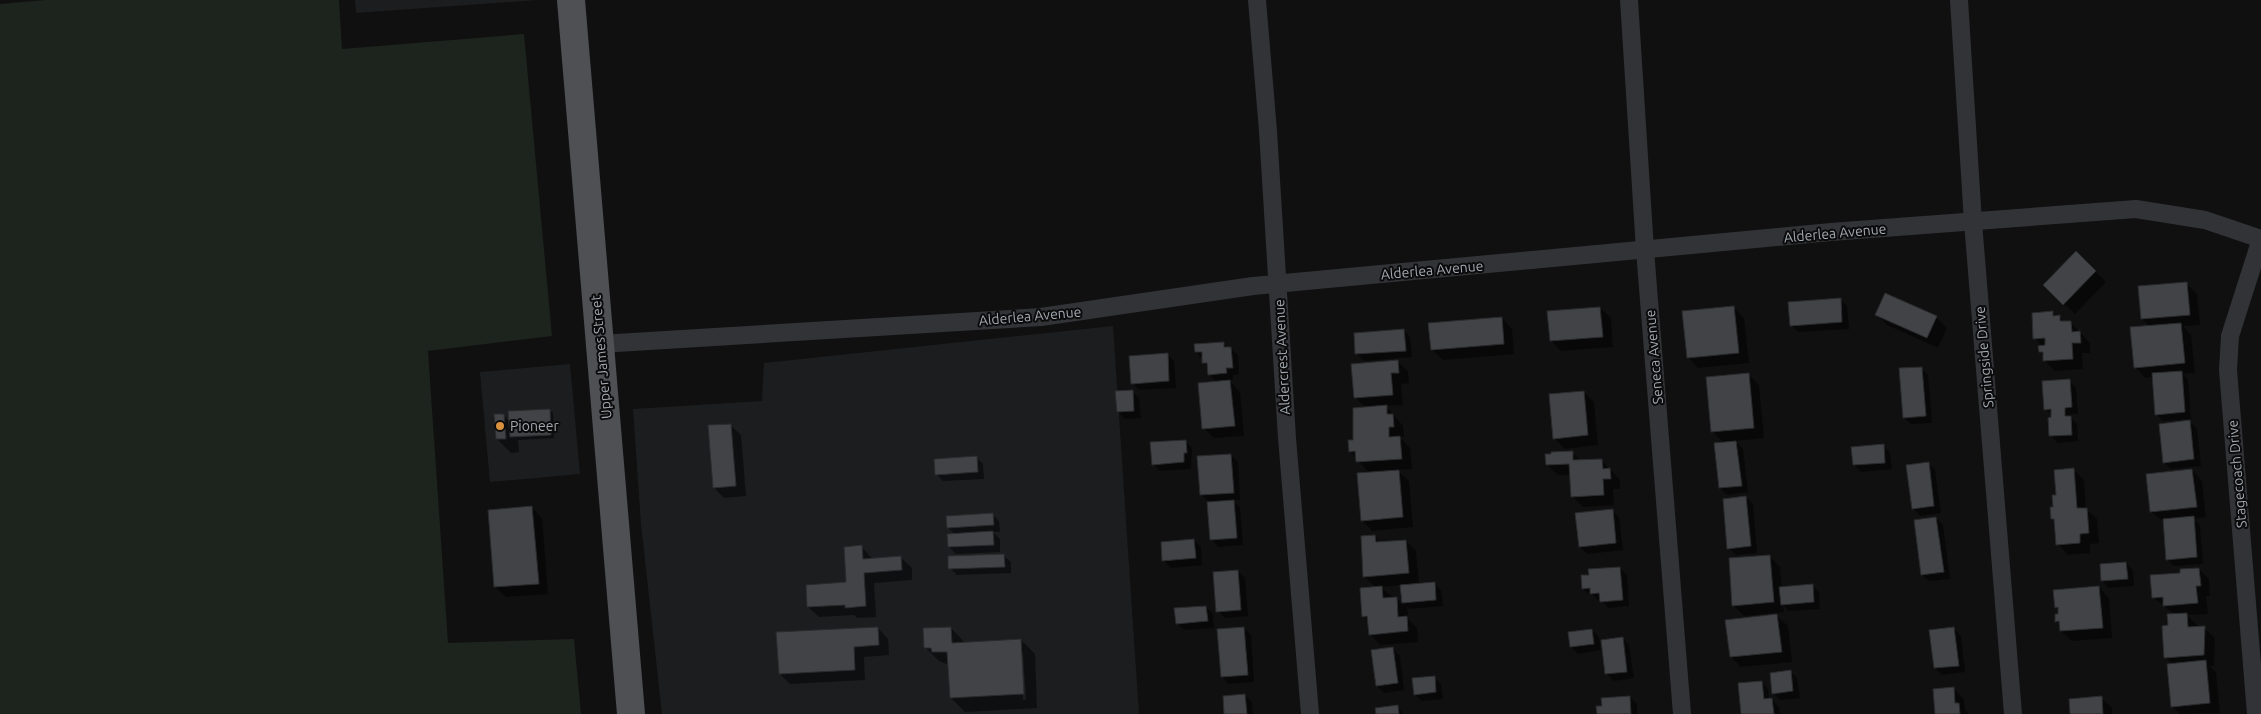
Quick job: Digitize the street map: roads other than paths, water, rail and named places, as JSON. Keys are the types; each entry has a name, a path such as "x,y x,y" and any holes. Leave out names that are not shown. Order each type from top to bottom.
{"main road":[{"name":"Upper James Street","path":"571,0 631,714"}],"street":[{"name":"Aldercrest Avenue","path":"1257,0 1268,131 1287,438 1310,714"},
{"name":"Seneca Avenue","path":"1629,0 1645,250 1682,714"},
{"name":"Springside Drive","path":"1959,0 1973,222 2013,714"},
{"name":"Alderlea Avenue","path":"600,344 1041,317 1253,286 1645,250 2136,209 2205,220 2261,239"},
{"name":"Stagecoach Drive","path":"2256,714 2228,370 2230,336 2261,239"}],"place":[{"name":"Pioneer","path":"500,426"}]}
